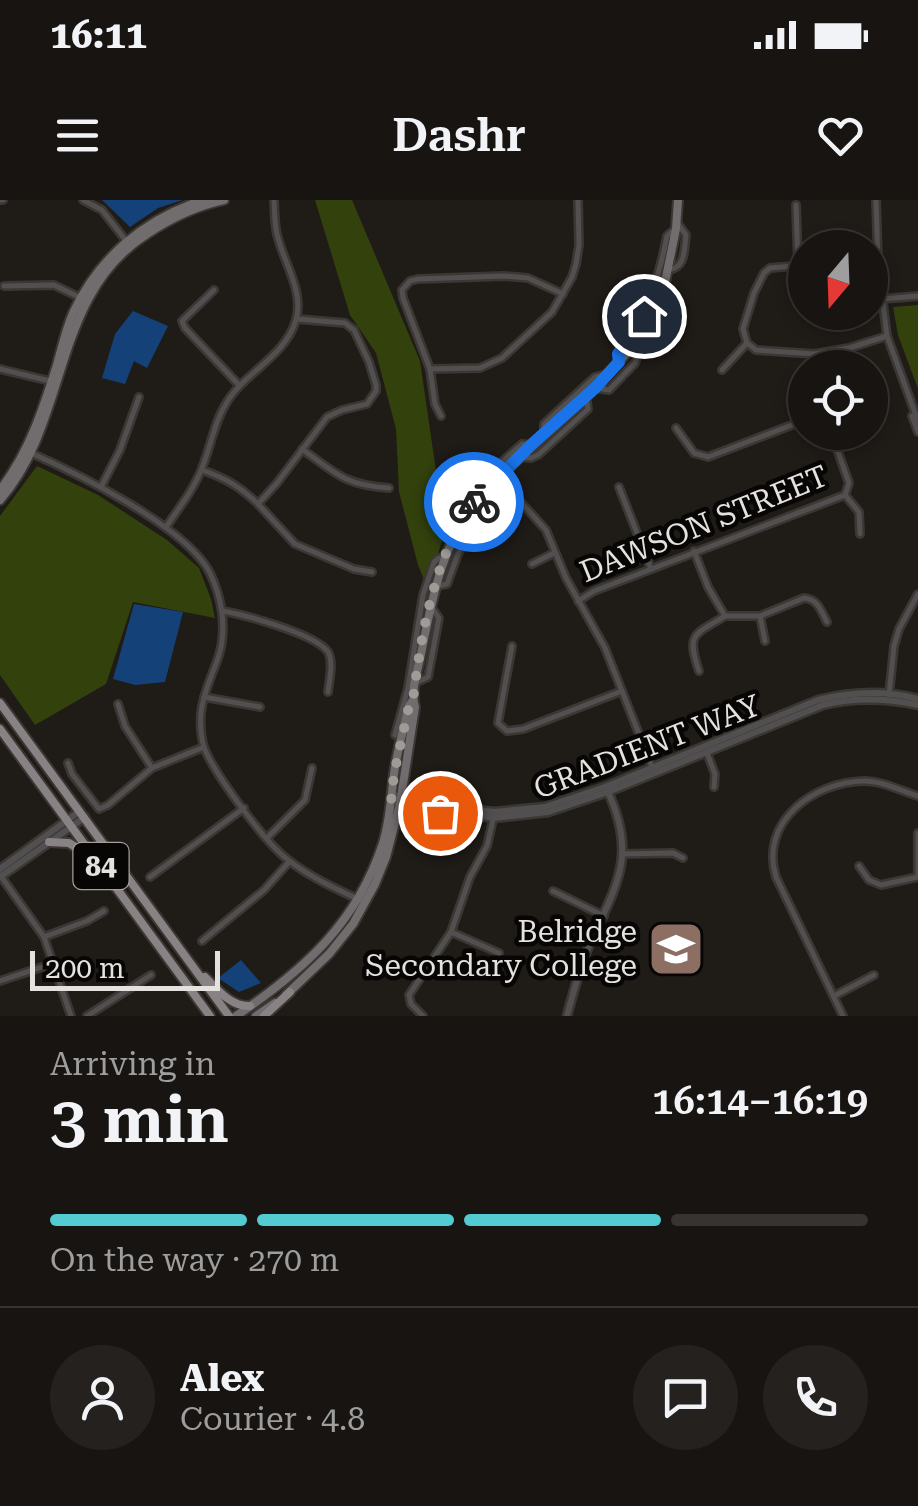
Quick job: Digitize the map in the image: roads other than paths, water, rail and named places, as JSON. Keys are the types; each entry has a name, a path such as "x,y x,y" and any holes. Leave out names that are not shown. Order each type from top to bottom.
{"main road":[{"path":"0,500 29,452 84,299 130,241 160,218 203,200"},
{"path":"130,241 186,212 224,200"},
{"path":"264,1016 354,924 396,799 398,751 413,700 416,662 444,557 480,494 595,388 634,344 665,282 677,201"},
{"path":"0,490 29,452"},
{"name":"84","path":"0,702 232,1016"},
{"name":"84","path":"0,729 207,1016"},
{"path":"49,842 69,844 96,859"},
{"path":"284,982 362,902"},
{"path":"182,952 221,993 236,1004 250,1006"},
{"path":"232,1016 284,982 304,977"},
{"path":"256,1016 290,992"}],"street":[{"path":"84,200 102,210 130,241"},
{"path":"166,528 202,470 226,403 239,385 285,342 296,319 295,284 277,236 274,200"},
{"path":"430,369 480,368 502,358 552,312 576,264 578,200"},
{"path":"876,200 877,230"},
{"path":"796,205 798,230"},
{"path":"619,362 618,354 644,316 667,236 676,225"},
{"path":"788,266 770,268 764,273 743,330 747,343 756,350 788,352"},
{"path":"441,416 435,404 430,369 402,298 402,290 410,281 528,278 563,294"},
{"path":"4,286 54,285 84,299"},
{"path":"214,290 182,321 239,385"},
{"path":"888,299 918,296"},
{"path":"258,504 327,417 367,404 374,396 376,384 354,330 345,323 296,319"},
{"path":"886,330 918,432"},
{"path":"837,350 887,336"},
{"path":"722,370 747,343"},
{"path":"595,388 610,390 623,378 638,355 634,344"},
{"path":"0,370 54,382"},
{"path":"544,434 544,424 595,377 609,373"},
{"path":"101,487 120,450 139,396"},
{"path":"519,457 538,455 574,424 588,409 586,396"},
{"path":"911,406 918,421"},
{"path":"676,428 694,453 708,457 788,426"},
{"path":"463,520 462,512 486,476 522,444 531,445"},
{"path":"302,449 342,478 362,486 389,488"},
{"name":"DAWSON STREET","path":"578,601 594,591 845,495 849,483 837,450"},
{"path":"29,452 101,487 166,528 209,570 222,611 220,652 201,712 204,747 222,779 289,862 362,902"},
{"path":"202,470 241,487 294,544 354,570 372,572"},
{"path":"498,477 546,530 554,553 605,648 653,769"},
{"path":"618,487 651,569"},
{"path":"434,587 448,584 458,554 482,510 480,494"},
{"path":"845,495 860,512 860,534"},
{"path":"694,552 725,616"},
{"path":"532,564 554,553"},
{"path":"395,735 416,662 423,595 434,562 444,557"},
{"path":"889,697 894,646 918,594"},
{"path":"699,672 692,643 695,636 725,616 760,616 804,598 818,605 827,622"},
{"path":"415,683 428,677 438,618 430,606"},
{"path":"222,611 252,616 326,649 331,658 328,692"},
{"path":"760,616 765,641"},
{"path":"512,646 498,723 507,731 524,729 622,692"},
{"path":"204,697 260,707"},
{"name":"GRADIENT WAY","path":"396,799 445,802 494,815 548,812 822,705 889,697 918,702"},
{"path":"118,704 126,726 152,768"},
{"path":"68,763 99,808 108,805 152,768 204,747"},
{"path":"705,748 715,774 714,787"},
{"path":"267,838 305,800 312,768"},
{"path":"844,1016 776,877 773,843 788,814 832,787 876,782 918,796"},
{"path":"567,1016 579,973 616,889 622,854 618,822 607,789"},
{"path":"150,877 244,808"},
{"path":"0,875 82,814"},
{"path":"423,1016 411,1004 409,995 451,932 470,877 487,846 494,815"},
{"path":"0,875 49,842 69,823"},
{"path":"859,866 869,880 881,885 918,876 918,833"},
{"path":"622,854 673,853 683,858"},
{"path":"202,941 264,890 289,862"},
{"path":"0,875 44,937 74,1016"},
{"path":"554,891 604,916"},
{"path":"44,937 104,912"},
{"path":"451,932 499,953"},
{"path":"0,981 54,963"},
{"path":"87,1016 151,975"},
{"path":"834,996 874,975"}],"water":[{"path":"102,200 183,200 158,208 130,227"},
{"path":"133,311 168,326 147,368 134,361 125,384 102,378 115,334"},
{"path":"134,604 183,612 165,682 135,685 113,679"},
{"path":"241,960 261,983 239,992 218,978"}],"place":[{"name":"Belridge Secondary College","path":"676,949"}]}
